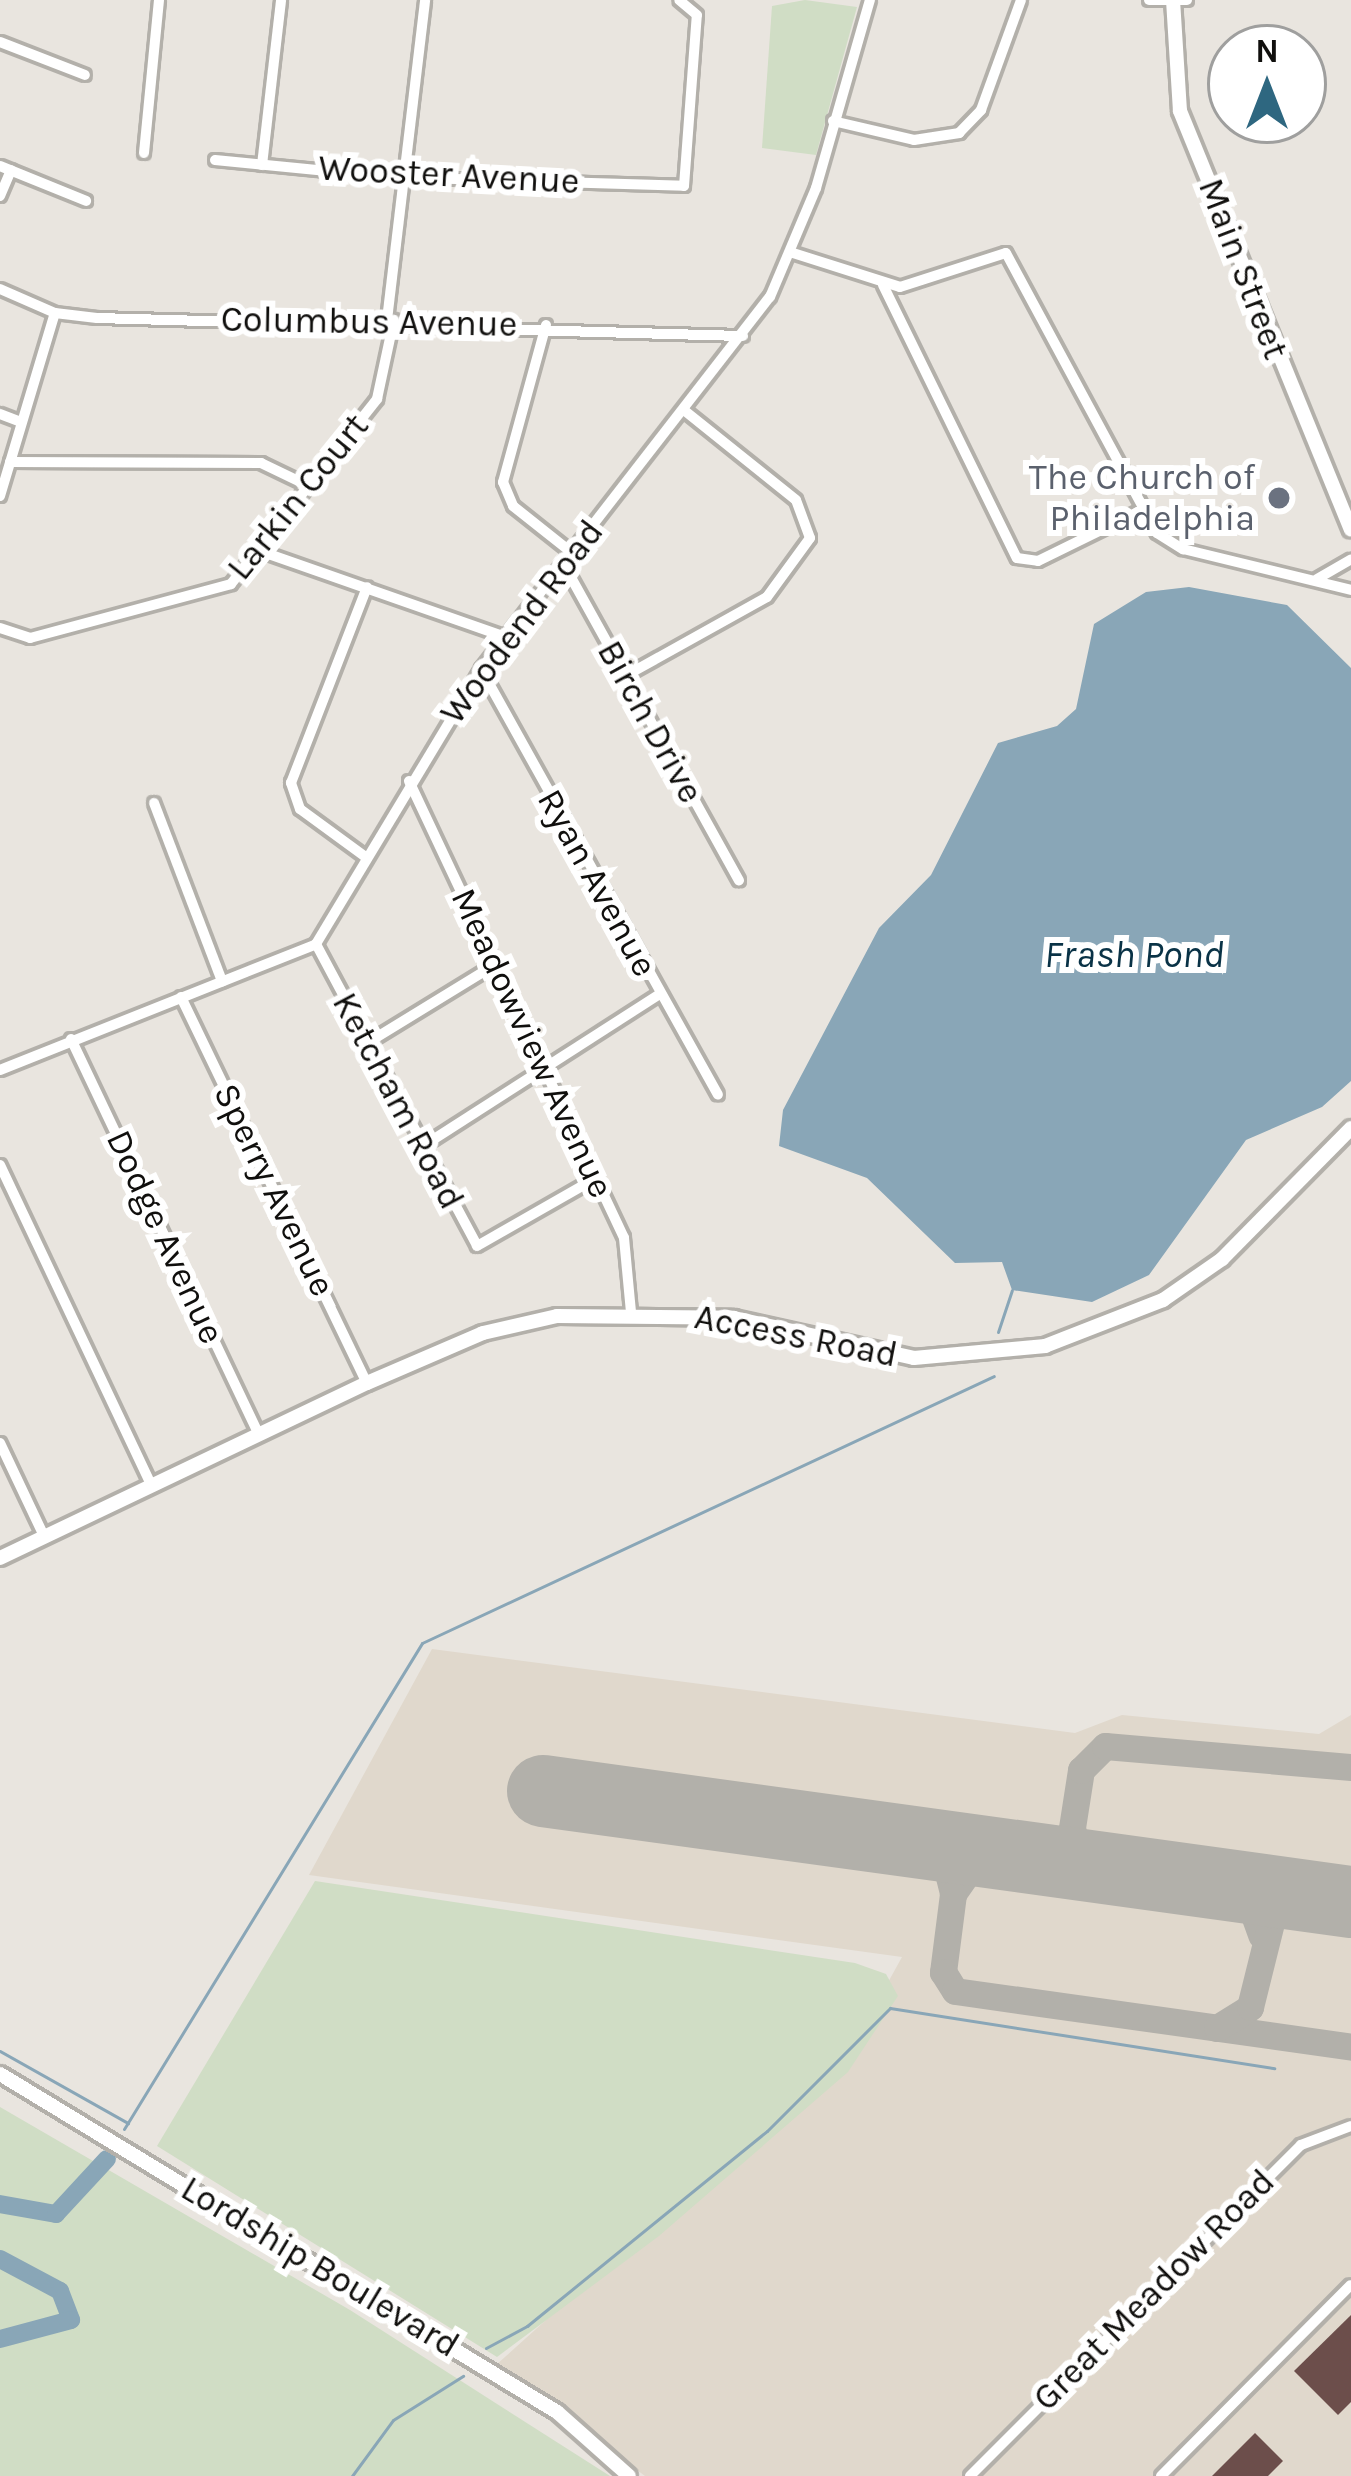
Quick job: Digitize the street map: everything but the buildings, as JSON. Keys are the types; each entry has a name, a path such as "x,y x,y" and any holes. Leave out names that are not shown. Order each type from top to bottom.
{"main road":[{"name":"Main Street","path":"1178,2 1180,111 1351,529"},
{"name":"Access Road","path":"0,1558 367,1383 484,1333 631,1312 734,1318 914,1358 1046,1346 1163,1300 1197,1276 1351,1128"},
{"name":"Lordship Boulevard","path":"0,2074 538,2400 629,2476"}],"street":[{"path":"144,153 159,0"},
{"path":"262,165 281,0"},
{"name":"Larkin Court","path":"0,628 30,638 210,596 260,551 377,399 425,0"},
{"name":"Wooster Avenue","path":"215,160 405,175 684,185 697,15 679,0"},
{"name":"Woodend Road","path":"316,944 409,781 481,669 743,336 793,253 870,0"},
{"path":"833,121 929,142 958,133 981,110 1021,0"},
{"path":"1149,0 1178,2"},
{"path":"0,42 86,75"},
{"path":"0,196 5,168 86,201"},
{"path":"793,253 883,285 1006,253 1141,511 1170,544 1351,590"},
{"path":"883,285 1017,559 1038,561 1141,511"},
{"name":"Columbus Avenue","path":"0,289 55,313 390,320 743,336"},
{"path":"0,496 55,313"},
{"path":"546,326 503,482 512,506 568,558"},
{"path":"627,675 767,597 810,538 796,500 685,411"},
{"path":"0,414 21,422"},
{"path":"10,461 261,463 309,486"},
{"path":"260,551 506,637"},
{"name":"Birch Drive","path":"568,558 739,880"},
{"path":"1313,580 1351,559"},
{"path":"367,859 300,809 291,783 368,587"},
{"name":"Ryan Avenue","path":"481,669 658,995 718,1095"},
{"name":"Meadowview Avenue","path":"409,781 624,1238 631,1312"},
{"path":"154,803 221,981"},
{"path":"0,1070 316,944"},
{"name":"Ketcham Road","path":"316,944 364,1045 473,1242 488,1246 596,1178"},
{"path":"364,1045 496,964"},
{"path":"420,1148 658,995"},
{"name":"Sperry Avenue","path":"182,997 367,1383"},
{"name":"Dodge Avenue","path":"71,1040 259,1435"},
{"path":"0,1165 152,1486"},
{"path":"0,1443 44,1536"},
{"name":"Great Meadow Road","path":"970,2476 1301,2145 1351,2126"},
{"path":"1162,2476 1351,2285"}],"shaded area":[{"path":"432,1649 1075,1733 1122,1715 1319,1734 1351,1715 1351,2476 645,2476 496,2365 855,2042 902,1957 309,1875"}],"green space":[{"path":"805,0 857,7 816,155 762,148 772,6"},
{"path":"315,1881 855,1963 886,1974 898,1996 848,2072 659,2236 497,2357 157,2146"},
{"path":"0,2107 350,2310 610,2476 0,2476"}],"water":[{"name":"Frash Pond","path":"1189,587 1287,605 1351,668 1351,1081 1322,1107 1246,1140 1149,1275 1092,1302 1012,1290 1002,1262 955,1263 867,1178 779,1146 783,1110 879,928 931,875 998,743 1057,726 1076,709 1094,624 1146,592"}],"waterway":[{"path":"998,1332 1012,1290"},
{"path":"124,2129 422,1643 994,1376"},
{"path":"486,2348 527,2326 767,2131 890,2008 1274,2068"},
{"path":"0,2051 128,2123"},
{"path":"0,2204 56,2214 107,2159"},
{"path":"0,2259 60,2291 71,2320 0,2339"},
{"path":"352,2476 393,2420 463,2376"}],"taxiway":[{"path":"1033,1858 1071,1834 1081,1770 1105,1746 1351,1767"},
{"path":"1072,1829 1079,1852 1101,1868"},
{"path":"918,1842 946,1865 953,1894"},
{"path":"1002,1854 973,1865 953,1894 943,1972 955,1991 1351,2047"},
{"path":"1221,1884 1250,1904 1261,1935"},
{"path":"1217,2028 1250,2007 1273,1915 1318,1898"}],"runway":[{"path":"543,1791 1351,1902"}],"place":[{"name":"The Church of Philadelphia","path":"1279,498"}]}
